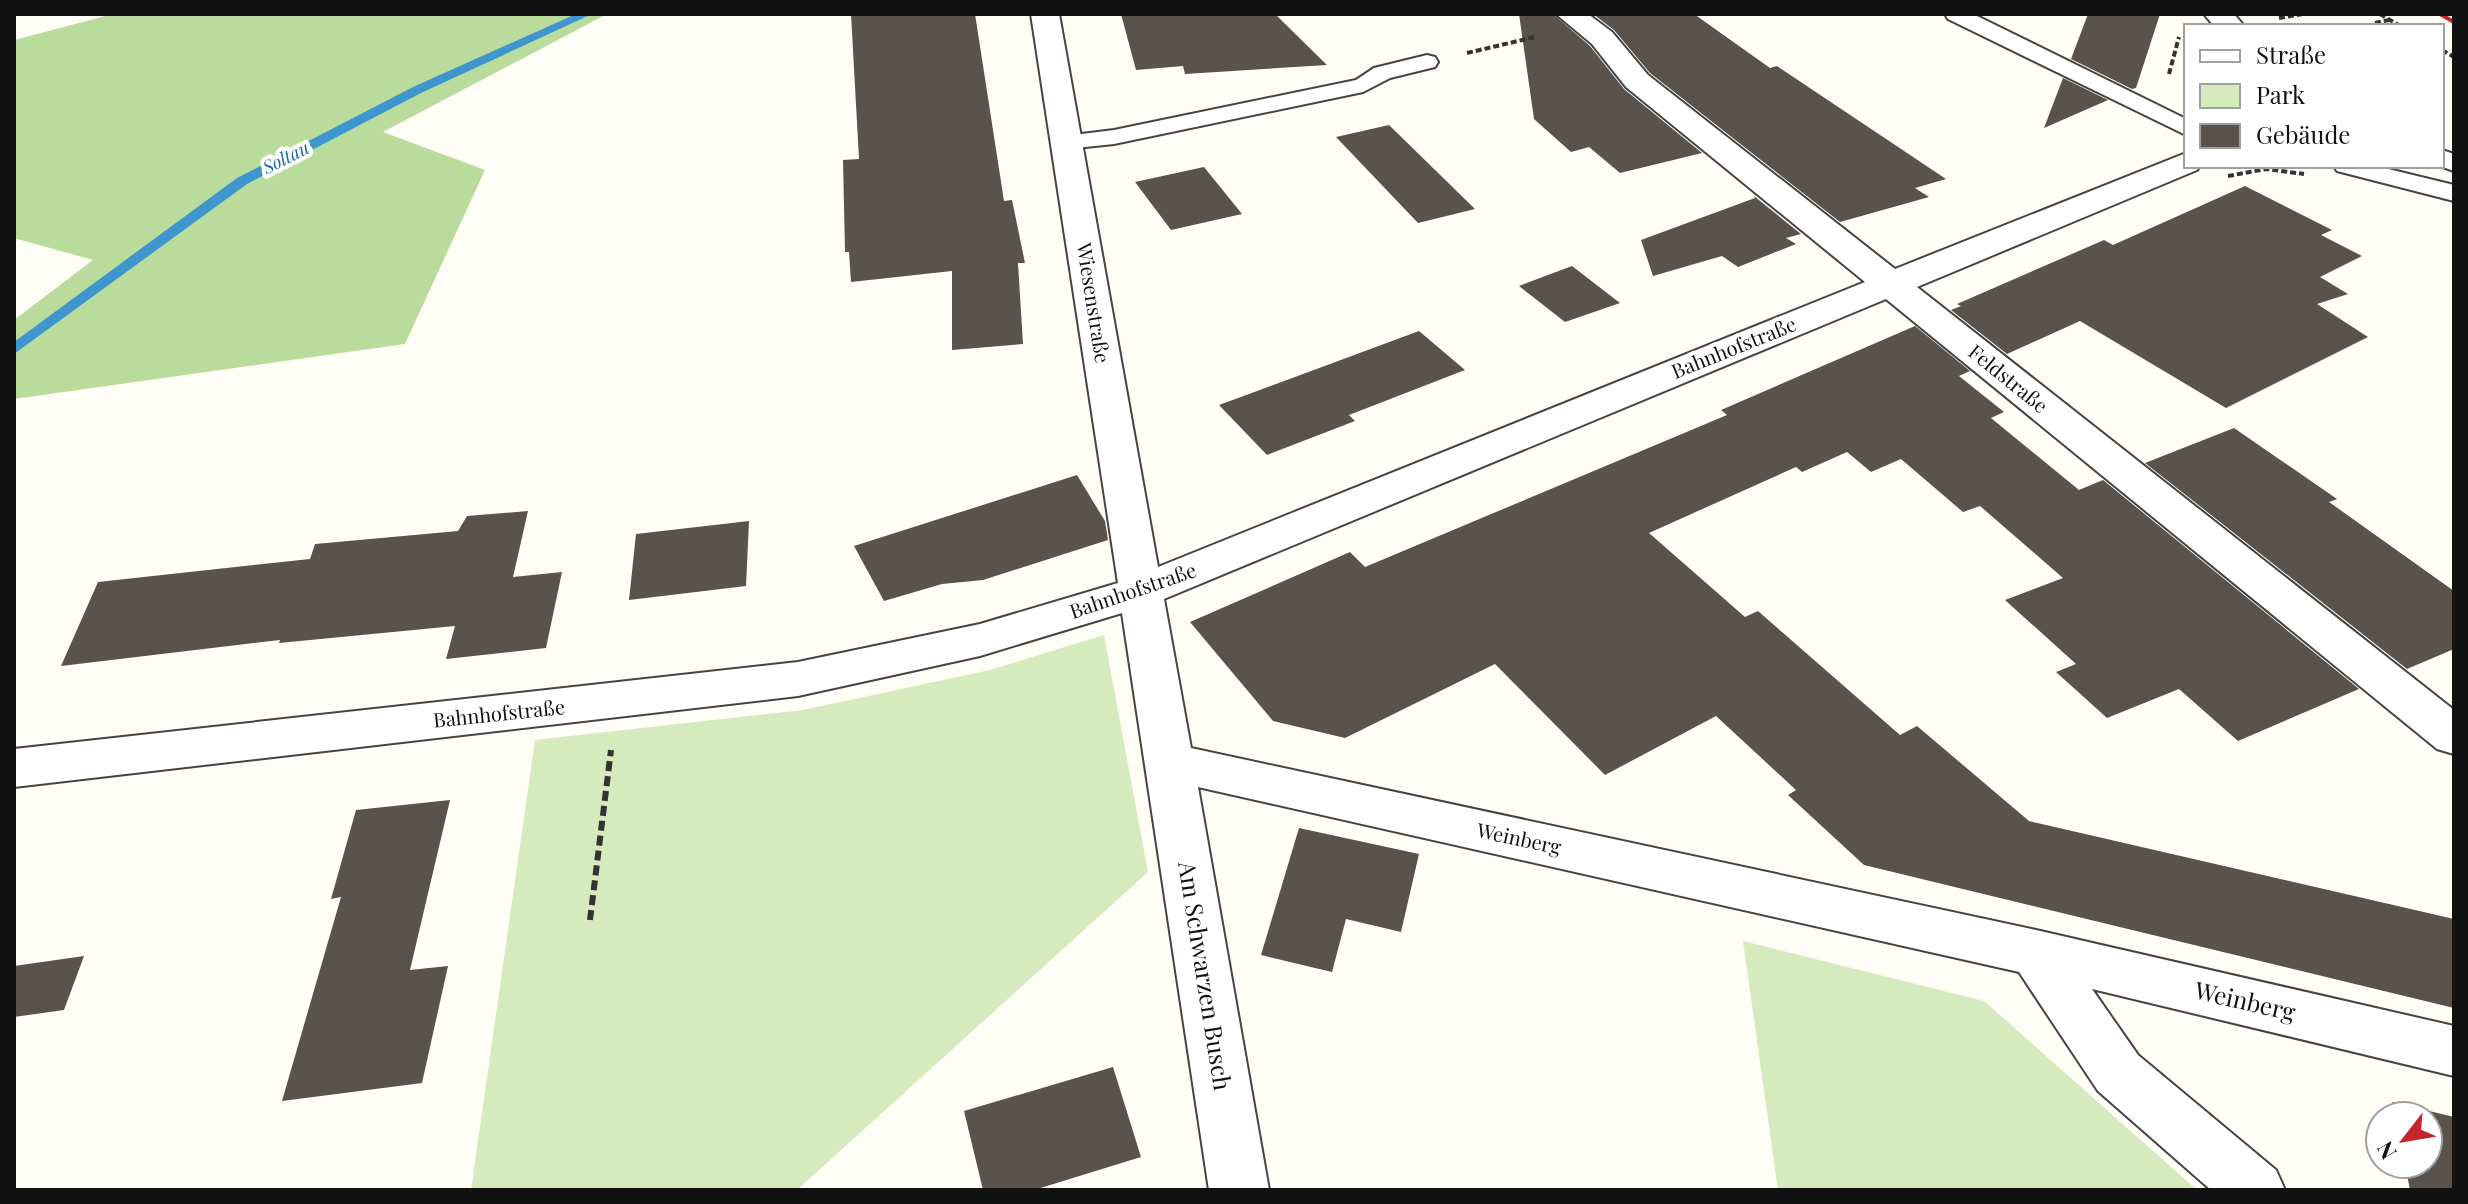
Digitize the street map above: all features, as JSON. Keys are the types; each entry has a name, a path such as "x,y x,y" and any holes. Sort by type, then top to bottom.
{"street":[{"name":"Wiesenstraße","path":"1045,14 1140,592"},
{"name":"Feldstraße","path":"1578,20 1602,38 1637,81 2454,736"},
{"name":"Bahnhofstraße","path":"14,768 798,679 980,640 1140,592 1890,284 2201,172"},
{"path":"1140,592 1169,762"},
{"name":"Weinberg","path":"1169,762 2036,953 2454,1051"},
{"name":"Am Schwarzen Busch","path":"1169,762 1239,1190"},
{"path":"2036,953 2118,1073 2255,1190"}],"lane":[{"path":"1956,14 2184,127"},
{"path":"1066,142 1114,137 1363,85 1382,73 1427,62"},
{"path":"2354,168 2454,193"}],"path":[{"path":"2286,24 2279,18 2303,14"},
{"path":"2380,14 2397,24"},
{"path":"1427,62 1578,20"},
{"path":"2375,23 2390,20"},
{"path":"2159,115 2178,42"},
{"path":"2201,172 2277,169 2305,175"},
{"path":"590,920 617,701"}],"green space":[{"path":"113,14 607,14 383,132 485,170 405,344 14,399 14,320 93,260 14,238 14,40"},
{"path":"1104,635 1148,872 797,1190 471,1190 535,740 803,710 990,670"},
{"path":"1743,941 1984,1001 2197,1190 1778,1190"}],"building":[{"path":"851,14 975,14 1004,201 1012,200 1025,263 1018,263 1023,344 952,350 952,271 851,282 849,252 845,252 843,160 859,159"},
{"path":"1121,14 1275,14 1327,65 1185,74 1183,66 1136,70"},
{"path":"1519,14 1553,14 1590,46 1624,89 1702,153 1620,173 1589,147 1571,152 1534,119"},
{"path":"1593,14 1694,14 1770,68 1777,66 1946,179 1915,188 1929,197 1840,222 1650,73 1614,30"},
{"path":"2088,14 2160,14 2136,88 2132,89 2071,59"},
{"path":"2063,78 2108,100 2044,128"},
{"path":"1389,125 1475,209 1418,223 1336,137"},
{"path":"1204,167 1242,214 1171,230 1135,182"},
{"path":"2245,186 2332,230 2321,235 2362,256 2320,277 2348,294 2317,304 2368,337 2226,408 2080,321 2007,354 1951,310 1961,306 1957,304 2104,240 2113,245"},
{"path":"1754,196 1801,234 1786,238 1796,244 1738,267 1722,256 1653,276 1641,240"},
{"path":"1572,266 1620,303 1565,322 1519,286"},
{"path":"1915,326 1970,371 1959,376 2004,412 1991,418 2079,490 2103,480 2359,689 2238,741 2179,689 2107,718 2056,672 2076,664 2005,600 2063,578 1980,506 1963,512 1901,459 1871,472 1847,452 1802,472 1796,467 1649,533 1745,617 1758,611 1900,735 1917,726 2029,821 2454,919 2454,1008 1864,865 1788,795 1796,790 1716,716 1605,775 1495,664 1345,738 1273,721 1190,622 1350,552 1365,567 1727,415 1721,410"},
{"path":"1419,331 1465,370 1349,415 1355,421 1267,455 1219,405"},
{"path":"2234,428 2337,499 2329,502 2454,591 2454,649 2407,669 2145,463"},
{"path":"1077,475 1105,521 1108,540 983,580 942,584 884,601 854,546"},
{"path":"528,511 513,577 562,572 546,648 446,659 455,626 279,643 280,640 61,666 98,582 310,559 315,544 458,531 467,516"},
{"path":"749,521 746,586 629,600 636,534"},
{"path":"450,800 410,970 448,966 422,1083 282,1101 341,897 331,899 356,810"},
{"path":"1299,828 1419,854 1401,932 1346,919 1332,972 1261,955"},
{"path":"84,956 64,1010 14,1017 14,966"},
{"path":"1113,1067 1141,1157 1034,1190 983,1190 964,1111"},
{"path":"2444,1115 2454,1117 2454,1190 2410,1190 2408,1180 2444,1180"}],"waterway":[{"name":"Soltau","path":"14,349 242,181 417,90 586,14"}],"railway":[{"path":"2440,14 2454,22"}]}
